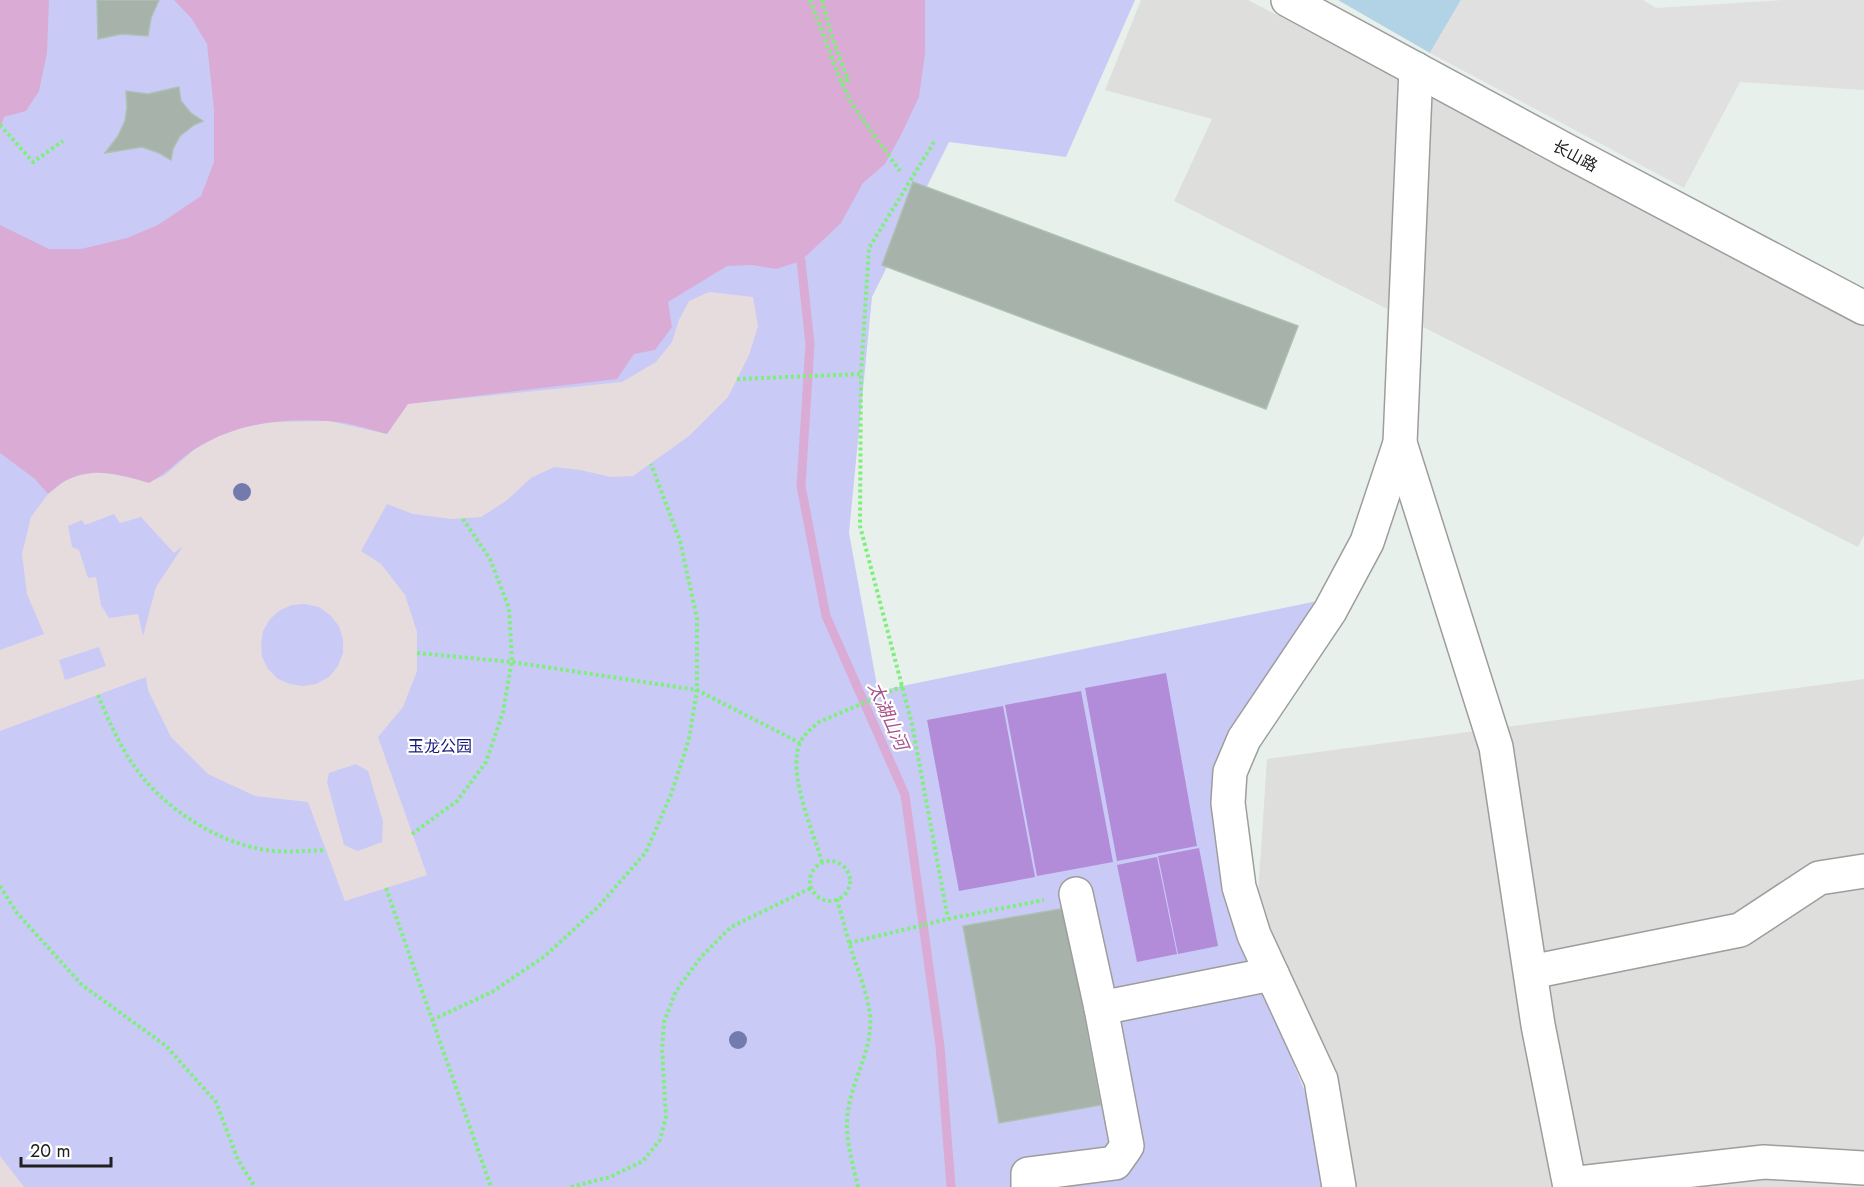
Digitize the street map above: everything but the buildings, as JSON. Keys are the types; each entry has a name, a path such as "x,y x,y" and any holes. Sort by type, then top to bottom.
{"street":[{"name":"长山路","path":"1288,0 1569,153 1864,308"},
{"path":"1339,1187 1321,1080 1254,935 1239,887 1228,802 1230,772 1244,739 1330,611 1367,542 1400,442 1416,69"},
{"path":"1400,442 1496,747 1538,1025 1570,1186 1764,1162 1864,1168"},
{"path":"1531,972 1740,930 1819,878 1864,871"},
{"path":"1028,1187 1028,1174 1115,1163 1127,1146 1101,1008 1076,894"},
{"path":"1101,1008 1272,974"}],"path":[{"path":"810,0 841,82 853,106 900,171"},
{"path":"822,0 831,34 848,80 841,82"},
{"path":"0,125 33,162 63,141"},
{"path":"934,142 869,249 861,374 860,526 912,724 948,919"},
{"path":"737,379 861,374"},
{"path":"432,1020 492,992 545,956 599,906 646,852 672,792 689,739 697,690 697,618 680,541 651,464"},
{"path":"412,834 457,801 486,762 503,712 512,662 509,608 490,559 463,519"},
{"path":"417,652 512,662 697,690 800,742"},
{"path":"822,862 797,780 796,762 800,742 819,722 903,686"},
{"path":"98,694 113,730 128,757 145,780 191,820 217,834 244,844 273,850 326,850"},
{"path":"831,861 840,864 846,870 849,878 848,887 837,899 829,901 822,899 811,888 811,873 822,862 831,861"},
{"path":"0,886 17,913 82,985 166,1046 216,1102 238,1160 255,1187"},
{"path":"386,888 491,1187"},
{"path":"571,1187 610,1177 643,1161 660,1140 666,1117 662,1050 664,1022 676,991 701,957 731,927 811,888"},
{"path":"849,943 948,919 1076,894"},
{"path":"837,899 870,1015 869,1037 863,1065 848,1105 850,1153 858,1187"}],"shaded area":[{"path":"0,0 49,0 47,53 39,91 26,111 4,117 0,129"},
{"path":"174,0 925,0 925,54 919,97 901,135 885,164 863,183 841,223 801,261 776,269 752,265 727,266 668,302 672,327 655,350 634,354 617,379 408,404 387,434 350,424 328,421 294,420 245,427 198,447 149,483 108,473 87,473 64,481 48,494 35,479 0,453 0,225 49,249 81,249 127,238 158,225 201,196 214,162 214,110 207,44 192,19"},
{"path":"1141,0 1248,0 1864,324 1864,535 1858,547 1174,201 1212,119 1105,90"},
{"path":"1338,0 1461,0 1430,53"},
{"path":"1461,0 1643,0 1656,8 1782,0 1864,0 1864,90 1740,82 1684,188 1430,53"},
{"path":"709,292 753,297 758,326 749,355 728,397 689,436 633,476 611,477 554,467 531,478 506,501 481,517 452,519 413,514 387,504 361,551 381,564 405,595 417,632 417,671 403,707 378,737 427,875 345,901 308,802 255,796 208,774 171,737 148,690 146,677 0,731 0,650 44,634 27,594 22,554 31,517 48,494 66,480 98,472 149,482 165,475 195,449 219,436 244,427 271,422 329,421 387,434 407,404 622,382 656,362 672,342 679,320 689,301","holes":["114,514 120,523 141,517 174,553 183,546 156,587 143,636 138,614 109,618 101,605 96,577 88,578 79,550 72,547 68,526 82,520 85,525","305,604 319,607 339,626 343,639 343,653 338,666 329,677 316,684 303,686 278,679 268,669 262,657 263,631 270,619 280,610 292,605","99,647 106,666 65,680 59,660","356,764 368,771 383,821 382,842 358,851 344,845 327,782 329,773"]},
{"path":"1166,673 1197,846 1117,861 1085,688"},
{"path":"1864,679 1864,1187 1354,1187 1258,893 1267,759"},
{"path":"1081,691 1113,862 1037,876 1005,705"},
{"path":"1003,706 1035,877 959,891 927,720"},
{"path":"1199,848 1218,946 1178,954 1158,856"},
{"path":"1157,857 1177,954 1137,962 1117,865"},
{"path":"0,1156 24,1187 0,1187"}],"green space":[{"name":"玉龙公园","path":"0,0 1135,0 1066,157 949,142 872,297 849,533 878,691 1327,599 1235,737 1229,901 1311,1107 1328,1187 0,1187"}],"waterway":[{"name":"太湖山河","path":"801,261 810,344 801,486 826,616 905,795 940,1046 951,1187"}]}
